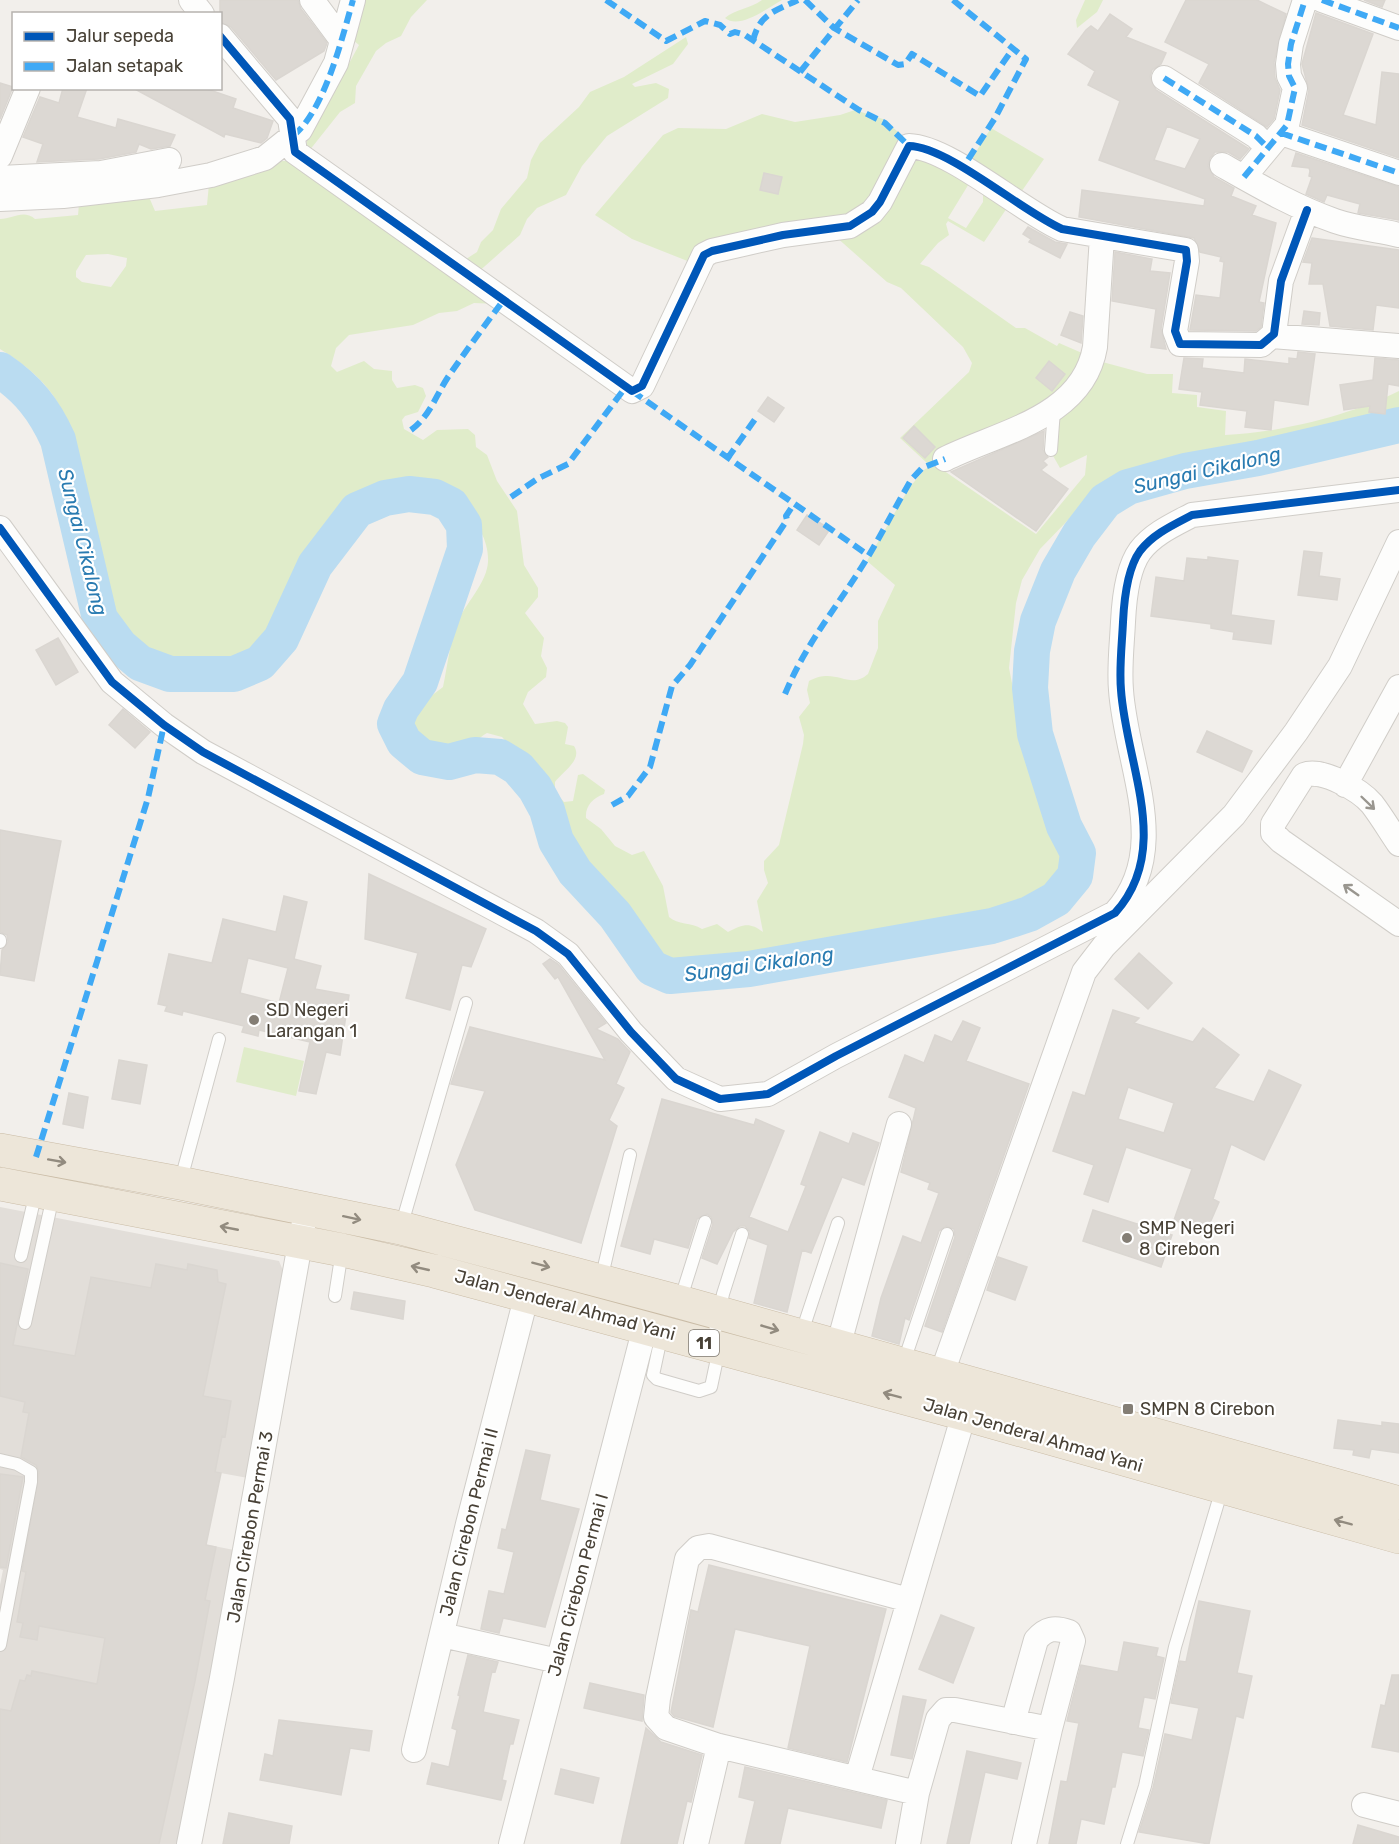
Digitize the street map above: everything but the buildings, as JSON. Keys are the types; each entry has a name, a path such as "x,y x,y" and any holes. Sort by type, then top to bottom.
{"highway":[{"name":"Jalan Jenderal Ahmad Yani","path":"0,1150 183,1170 306,1209 401,1228 680,1302 1399,1503"},
{"name":"Jalan Jenderal Ahmad Yani","path":"0,1184 342,1250 527,1294 1399,1537"}],"street":[{"path":"191,0 200,12"},
{"path":"312,0 341,39"},
{"path":"0,199 63,196 158,185 211,175 265,158 293,135 310,114 336,63 353,0"},
{"path":"1244,177 1287,126 1294,104 1295,88 1289,76 1288,64 1291,44 1305,0"},
{"path":"1322,0 1399,28"},
{"path":"222,38 290,119 295,152 632,391 642,386 704,255 712,251 783,235 850,226 872,212 880,202 909,146 936,154 980,178 1044,221 1062,229 1186,250 1187,261 1175,331 1180,344 1261,345 1272,336 1281,281 1307,210"},
{"path":"1164,78 1256,136 1399,173"},
{"path":"0,156 27,90"},
{"path":"0,178 101,172 169,160 158,185"},
{"path":"1222,165 1307,210 1338,222 1399,235"},
{"path":"945,459 1054,410 1084,378 1092,365 1097,327 1102,236"},
{"path":"1272,336 1399,346"},
{"path":"0,528 112,682 164,725 203,752 536,931 568,954 631,1032 676,1079 720,1099 768,1094 836,1056 1114,913 1129,896 1142,865 1146,834 1120,690 1124,609 1130,579 1139,552 1162,531 1192,515 1399,490"},
{"path":"941,1376 1084,972 1104,946 1234,815 1296,732 1340,666 1399,542"},
{"path":"1345,785 1399,687"},
{"path":"1394,912 1273,832 1274,825 1304,775 1312,772 1326,775 1370,802 1399,844"},
{"path":"838,1347 899,1124"},
{"name":"Jalan Cirebon Permai 3","path":"189,1844 225,1666 302,1242 306,1209"},
{"name":"Jalan Cirebon Permai II","path":"414,1750 527,1294"},
{"name":"Jalan Cirebon Permai I","path":"511,1844 558,1661 653,1329"},
{"path":"857,1778 964,1414"},
{"path":"909,1600 709,1546 698,1548 687,1559 656,1717 666,1728 719,1746 917,1793"},
{"path":"1013,1722 1036,1640 1042,1632 1056,1627 1069,1632 1073,1641 1024,1844"},
{"path":"442,1635 558,1661"},
{"path":"908,1844 917,1793 938,1719 946,1710 1050,1729"},
{"path":"696,1844 719,1746"},
{"path":"1364,1805 1399,1814"}],"lane":[{"path":"1051,450 1054,410"},
{"path":"401,1228 466,1003"},
{"path":"183,1170 219,1039"},
{"path":"601,1281 611,1246 630,1155"},
{"path":"21,1257 45,1193"},
{"path":"25,1323 45,1193"},
{"path":"680,1302 705,1222"},
{"path":"801,1336 838,1222"},
{"path":"653,1329 653,1375 664,1382 699,1391 711,1387 718,1354 712,1345 723,1294 742,1234"},
{"path":"902,1365 947,1234"},
{"path":"334,1296 342,1250"},
{"path":"0,1460 17,1464 31,1472 0,1645"},
{"path":"1127,1844 1145,1786 1175,1647 1222,1488"}],"shaded area":[{"path":"0,1207 279,1261 284,1273 248,1478 144,1459 128,1529 234,1550 177,1844 0,1844 0,1585 3,1570 0,1569"}],"green space":[{"path":"360,0 427,0 411,17 401,36 376,51 356,86 355,103 340,112 309,151 306,147 307,141 359,45 348,36"},
{"path":"762,0 782,0 745,20 731,21 725,18 733,13"},
{"path":"1085,0 1103,0 1097,12 1077,28 1076,20"},
{"path":"686,37 688,44 673,64 632,84 635,87 656,83 669,89 668,98 607,136 582,166 566,195 537,208 527,219 520,235 476,274 463,261 477,252 481,242 493,230 501,209 527,178 531,160 540,143 579,107 590,92 624,77"},
{"path":"855,110 883,119 904,137 882,190 853,220 695,264 632,239 595,215 663,135 678,128 726,129 762,114 795,122 840,115"},
{"path":"991,128 1044,159 1017,198 967,166"},
{"path":"913,150 970,182 948,218 966,228 983,202 983,190 1009,205 984,242 948,221 946,224 949,235 938,243 920,264 929,267 1016,328 1025,328 1057,346 1059,343 1082,353 1067,394 928,464 900,438 969,372 972,363 963,347 901,288 887,282 835,236"},
{"path":"280,161 289,161 498,304 474,303 457,311 439,313 413,325 349,335 336,348 331,366 337,372 364,361 374,369 392,371 392,380 397,388 415,385 423,388 426,396 418,412 405,416 402,420 404,429 423,440 437,430 468,429 475,435 476,447 487,455 497,481 517,511 524,565 538,588 538,597 525,613 544,638 541,656 547,668 546,677 528,692 523,704 535,724 557,721 565,723 568,727 565,744 574,746 576,751 574,761 555,782 555,792 564,802 573,801 578,775 583,774 605,790 604,794 590,803 586,818 601,829 615,846 632,855 644,851 663,886 669,917 702,929 717,924 728,932 746,925 763,932 757,901 768,883 764,861 779,845 803,744 804,735 799,717 810,703 807,690 809,681 827,676 855,680 868,674 878,648 878,621 895,585 867,561 909,488 925,469 937,466 1036,534 1085,475 1087,455 1060,468 1052,454 1052,429 1095,360 1147,374 1173,374 1172,393 1197,395 1197,407 1226,411 1225,435 1291,427 1359,408 1399,391 1399,416 1288,437 1268,447 1223,455 1170,469 1131,474 1071,517 1040,549 1022,580 1016,603 1009,668 1023,739 1051,820 1064,847 1067,863 1061,881 1045,899 1015,911 960,924 859,935 792,954 741,963 704,967 662,965 651,956 617,903 582,871 545,784 502,737 487,733 463,750 444,752 422,743 404,730 402,718 443,687 457,625 487,569 487,548 482,534 475,522 454,501 428,487 415,483 400,483 370,494 348,512 328,534 295,583 269,639 251,651 210,659 167,657 135,645 125,637 113,621 104,604 98,584 82,482 61,409 50,391 35,374 0,349 0,219 22,215 35,219 78,215 79,204 149,197 155,211 207,205 209,184","holes":["108,254 127,258 126,266 111,287 82,282 76,277 76,271 86,255"]},
{"path":"244,1047 304,1061 296,1096 236,1082"}],"waterway":[{"name":"Sungai Cikalong","path":"0,370 34,400 58,440 100,619 120,646 140,663 170,674 234,674 260,663 281,639 315,565 357,510 385,498 409,494 435,497 451,505 464,525 465,549 420,682 401,709 395,724 404,742 422,757 449,762 475,755 500,757 518,768 535,788 547,810 556,841 575,872 615,915 652,968 670,976 749,969 992,926 1029,914 1056,899 1075,876 1078,853 1064,826 1035,734 1030,688 1032,651 1038,621 1058,571 1079,535 1105,501 1128,487 1185,471 1258,458 1399,425"}],"marked path":[{"path":"293,136 304,124 323,92 338,53 353,0"},
{"path":"606,0 666,41 705,21 720,25 730,34 735,32 745,35 859,110 885,123 909,146"},
{"path":"753,41 759,25 769,14 798,0"},
{"path":"805,0 834,28 898,65 905,64 912,54 980,96 1014,47"},
{"path":"800,72 858,0"},
{"path":"953,0 1026,59 995,118 962,169"},
{"path":"1244,177 1287,125 1295,88 1289,76 1288,64 1291,44 1305,0"},
{"path":"1322,0 1399,28"},
{"path":"1164,78 1256,136 1267,147"},
{"path":"1281,133 1399,173"},
{"path":"411,430 428,412 448,377 503,301"},
{"path":"511,497 537,479 568,464 625,388"},
{"path":"632,391 868,555"},
{"path":"727,459 758,415"},
{"path":"785,694 811,644 868,557 911,480 922,468 945,459"},
{"path":"612,805 628,796 650,767 672,686 690,665 787,520 786,516 794,504"},
{"path":"36,1157 148,798 164,725"}],"cycle path":[{"path":"222,38 290,119 295,152 632,391 642,386 704,255 712,251 783,235 850,226 872,212 880,202 909,146 925,149 944,157 1062,229 1186,250 1187,261 1175,331 1180,344 1261,345 1274,334 1281,281 1307,210"},
{"path":"0,528 112,682 164,725 203,752 536,931 568,954 631,1032 676,1079 720,1099 768,1094 836,1056 1115,913 1132,888 1141,862 1144,834 1142,806 1121,690 1120,665 1124,605 1129,576 1140,551 1151,540 1192,515 1399,490"}],"place":[{"name":"SD Negeri Larangan 1","path":"254,1020"},
{"name":"SMP Negeri 8 Cirebon","path":"1127,1238"},
{"name":"SMPN 8 Cirebon","path":"1128,1409"}]}
